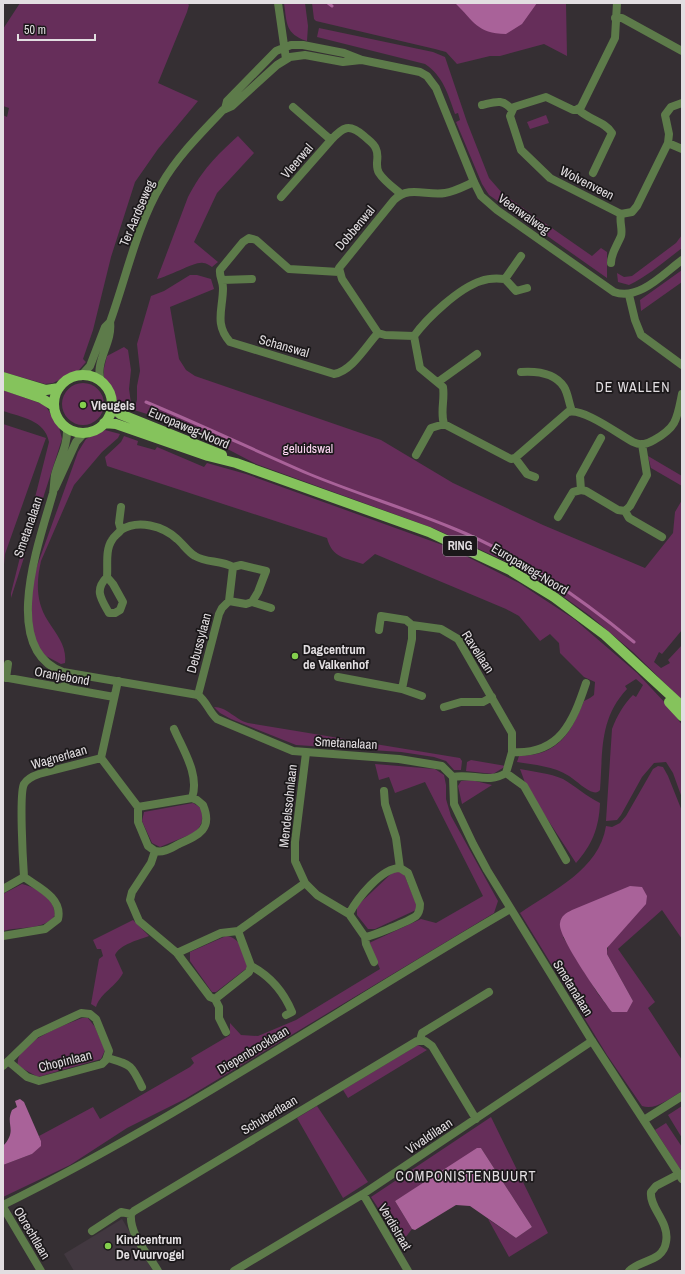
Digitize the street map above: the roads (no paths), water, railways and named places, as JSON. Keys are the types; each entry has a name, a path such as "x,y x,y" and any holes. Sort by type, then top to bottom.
{"main road":[{"path":"81,376 92,377 101,382 110,395 111,406 109,415 104,423 96,430 84,433 75,432 60,422 54,406 55,397 59,388 69,379 81,376"},
{"path":"3,377 46,390 59,388"},
{"path":"3,385 41,398 54,406"},
{"name":"Europaweg-Noord","path":"111,406 120,414 213,450 236,463"},
{"name":"Europaweg-Noord","path":"104,423 116,424 208,456 236,463 429,532 495,562 554,597 587,621 618,646 682,706"},
{"name":"Europaweg-Noord","path":"655,682 682,716"}],"street":[{"path":"278,3 286,59"},
{"path":"578,109 613,43 617,3"},
{"path":"615,18 622,18 682,51"},
{"name":"Veenwalweg","path":"284,47 307,46 344,53 362,60 416,71 427,76 432,81 441,98 481,196 492,207 614,292 629,294"},
{"name":"Ter Aardseweg","path":"225,109 227,101 240,87 266,60 284,47"},
{"name":"Veenwalweg","path":"286,59 303,55 343,62 362,60"},
{"name":"Ter Aardseweg","path":"81,376 90,366 105,327 110,322 141,232 160,186 180,156 225,109 232,106 277,65 286,59"},
{"name":"Wolvenveen","path":"593,173 612,134 607,127 583,115 578,109 573,110 546,97 518,105 512,110 510,116 519,144 524,153 556,182 621,214 632,212 637,206 668,143"},
{"path":"482,105 500,101 507,103 512,110"},
{"path":"682,103 671,106 664,115 669,134 668,143 682,149"},
{"name":"Vleerwal","path":"293,107 331,140"},
{"name":"Vleerwal","path":"282,197 339,131 346,128 352,128 358,131 373,144 377,150 377,169 380,175 401,194"},
{"path":"401,194 412,191 445,193 474,182"},
{"name":"Dobbenwal","path":"378,332 339,272 339,268 343,260 394,200 401,194"},
{"name":"Wolvenveen","path":"611,263 613,253 621,235 621,214"},
{"name":"Schanswal","path":"339,272 289,269 256,240 249,238 243,242 222,266 219,274 223,287 220,322 223,334 230,342 334,374 341,373 348,367 378,332"},
{"path":"505,279 521,256"},
{"path":"682,260 645,288 629,294 635,320 641,335 682,365"},
{"path":"222,280 252,279"},
{"path":"505,279 516,291 527,288"},
{"path":"414,336 428,319 468,287 485,280 505,279"},
{"name":"Ter Aardseweg","path":"101,382 98,369 111,329 110,322"},
{"path":"378,332 385,335 414,336"},
{"path":"414,336 420,368 444,387 445,396 442,412 444,424"},
{"path":"438,382 477,354"},
{"path":"521,372 537,371 557,379 565,388 572,411"},
{"path":"416,455 431,428 444,424 506,458 515,458 564,415 572,411 585,415 633,442 642,444 651,442 672,429 677,417 682,394"},
{"name":"Smetanalaan","path":"53,492 55,475 67,440 67,428"},
{"name":"Smetanalaan","path":"20,621 23,582 53,492 61,478 76,442 84,433"},
{"path":"581,490 580,476 601,438"},
{"path":"625,511 648,476 642,444"},
{"path":"515,458 527,474 535,477"},
{"path":"558,517 573,492 581,490 586,491 618,510 625,511"},
{"path":"120,530 119,523 121,507"},
{"path":"625,511 629,518 662,537"},
{"path":"107,577 107,561 112,539 125,527 140,524 166,530 195,557 226,563 233,567 241,564 266,571 258,592 252,602"},
{"name":"Debussylaan","path":"198,695 219,614 222,608 229,601 233,567"},
{"path":"229,601 246,604 252,602 271,608"},
{"name":"Ravellaan","path":"379,630 381,616 406,620 412,625 442,629 458,639 512,733 512,752 506,773"},
{"path":"402,689 412,639 412,625"},
{"path":"23,638 31,653 51,668 67,673 198,695"},
{"name":"Oranjebond","path":"8,664 4,678 114,697"},
{"path":"65,688 67,673"},
{"path":"338,677 402,689 422,696"},
{"name":"Wagnerlaan","path":"118,681 101,758 138,807"},
{"path":"512,752 534,751 545,747 560,736 572,720 586,683"},
{"name":"Smetanalaan","path":"198,695 203,699 211,714 217,719 294,751 399,759 437,764 447,769 453,777 453,797 457,811 473,844 510,909 592,1041 680,1177"},
{"path":"444,707 461,702 483,702 492,697"},
{"path":"174,729 194,776 195,791 192,798"},
{"name":"Mendelssohnlaan","path":"306,753 294,852 295,861 305,883 317,895 348,914 365,937 366,944 374,962"},
{"name":"Wagnerlaan","path":"24,877 22,798 24,784 31,777 39,774 101,758"},
{"path":"453,777 462,775 494,778 506,773 524,786 566,860"},
{"path":"384,791 385,804 396,838 400,868"},
{"path":"192,798 201,802 206,810 206,822 203,830 196,837 164,851 155,851 148,846 138,822 138,807 192,798"},
{"path":"155,851 151,863 132,892 130,900 139,921 177,953 210,997 215,999 219,1007 219,1018 226,1032"},
{"path":"348,914 360,896 385,873 394,868 400,868 408,873 420,904 419,912 416,916 365,937"},
{"path":"3,889 24,877 52,897 59,909 58,919 45,929 3,936"},
{"path":"177,953 221,933 238,931 305,883"},
{"name":"Diepenbrocklaan","path":"3,1206 83,1164 156,1123 510,909"},
{"path":"238,931 252,966 264,975 287,999 292,1012 286,1015"},
{"path":"215,999 248,972 252,966"},
{"name":"Schubertlaan","path":"92,1231 121,1212 131,1214 257,1136 420,1040 422,1033 489,992"},
{"name":"Chopinlaan","path":"87,1013 93,1016 98,1022 108,1048 108,1058 102,1064 39,1081 27,1077 6,1064 36,1034 78,1014 87,1013"},
{"path":"420,1040 429,1043 434,1049 476,1119"},
{"name":"Vivaldilaan","path":"234,1271 363,1194 592,1041"},
{"name":"Chopinlaan","path":"108,1058 128,1064 134,1068 142,1086"},
{"path":"644,1120 682,1096"},
{"path":"629,1271 634,1267 654,1259 664,1249 667,1239 666,1229 652,1200 651,1192 656,1186 680,1177"},
{"name":"Verdistraat","path":"363,1194 408,1271"},
{"name":"Obrechtlaan","path":"3,1206 41,1271"},
{"path":"131,1214 133,1228 158,1271"}],"waterway":[{"path":"328,3 332,6"},
{"path":"146,402 309,474 433,520 500,550 546,577 591,608 634,642"}],"place":[{"name":"Vleugels","path":"83,405"},
{"name":"Dagcentrum de Valkenhof","path":"295,656"},
{"name":"Kindcentrum De Vuurvogel","path":"108,1246"}],"district":[{"name":"DE WALLEN","path":"633,387"},
{"name":"COMPONISTENBUURT","path":"466,1176"}],"park label":[{"name":"geluidswal","path":"308,448"}]}
